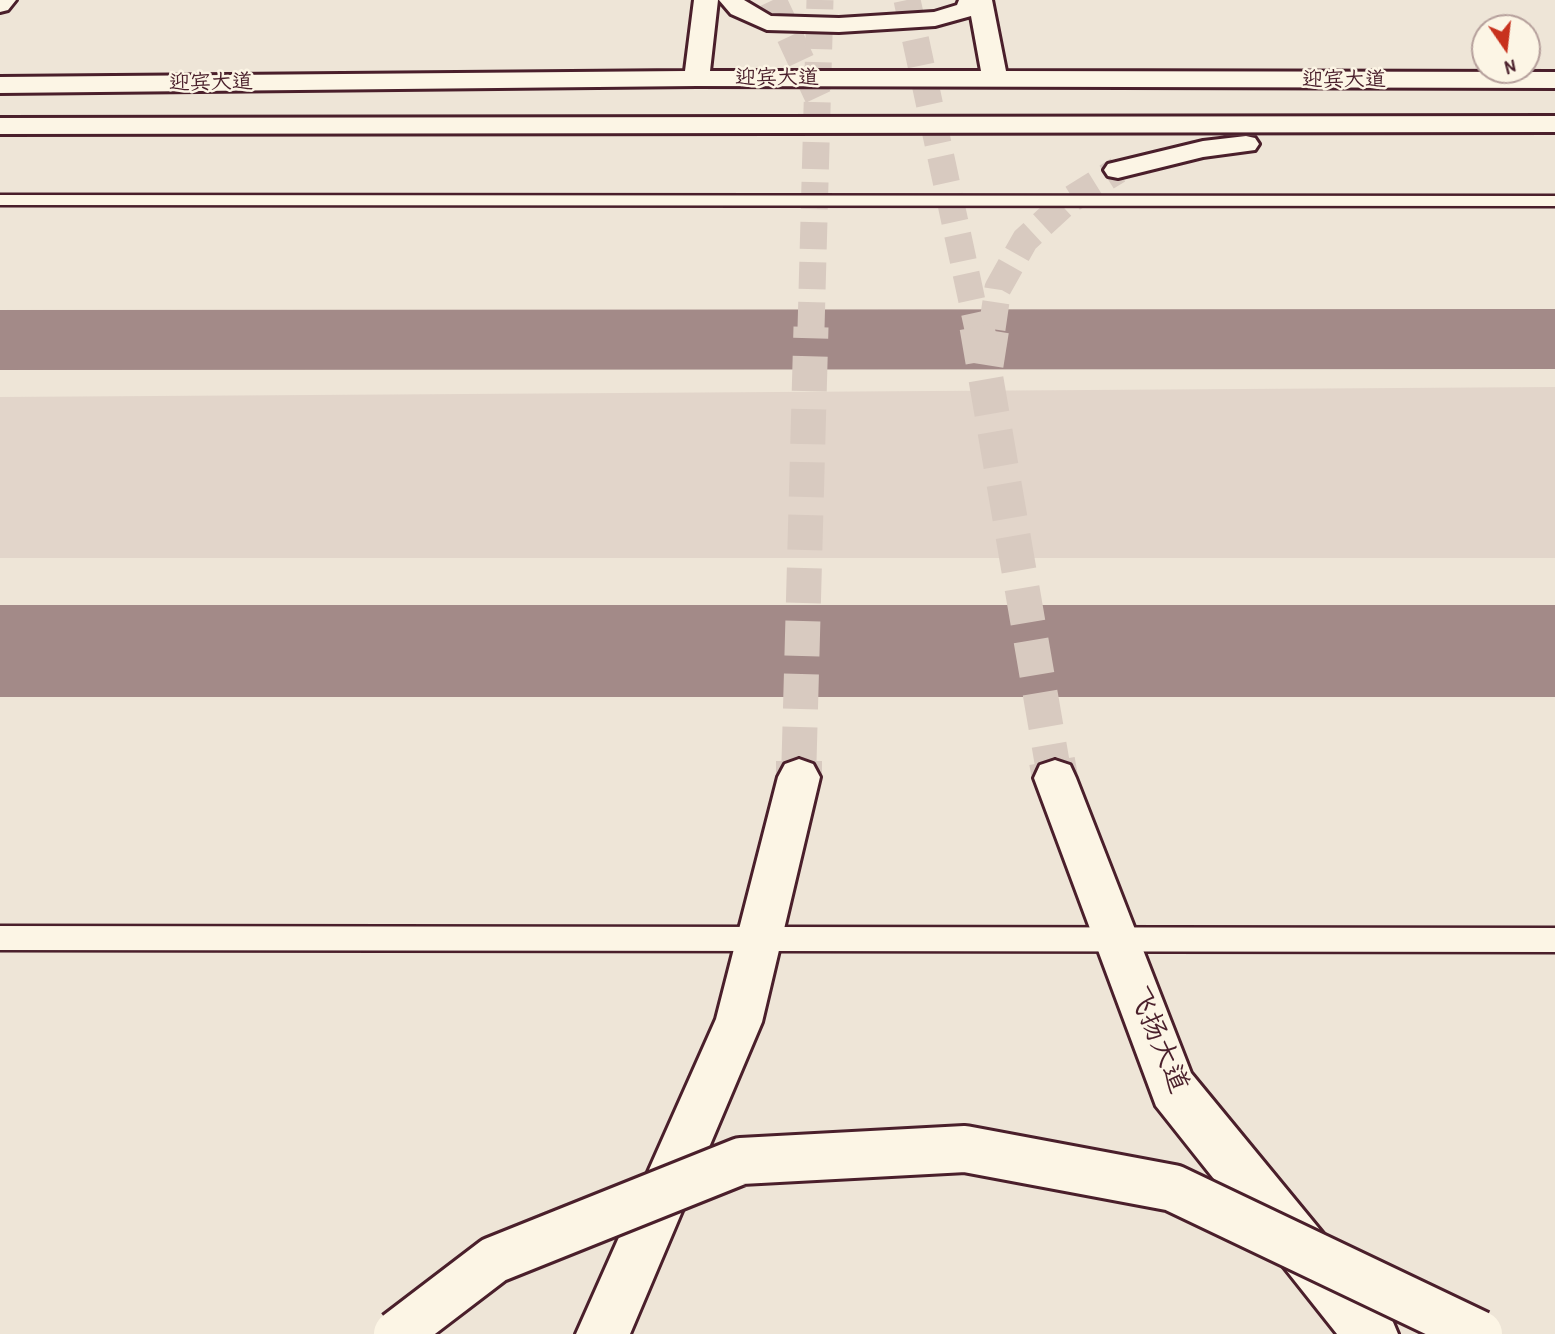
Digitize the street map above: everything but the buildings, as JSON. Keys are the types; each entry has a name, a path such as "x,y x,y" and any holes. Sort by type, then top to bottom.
{"main road":[{"path":"0,5 4,0"},
{"path":"697,78 706,0"},
{"path":"732,0 739,9 767,23 828,25 935,19 967,10 971,0"},
{"path":"980,0 995,79"},
{"name":"迎宾大道","path":"0,85 697,78 1555,80"},
{"name":"迎宾大道","path":"0,126 1555,124"},
{"path":"1118,170 1203,149 1271,140 1555,141"},
{"path":"603,1334 739,1022 799,777"},
{"name":"飞扬大道","path":"1055,778 1173,1089 1371,1334"},
{"path":"397,1334 494,1260 741,1161 965,1149 1174,1188 1479,1334"}],"lane":[{"path":"0,200 1555,201"},
{"path":"0,938 1555,940"}],"shaded area":[{"path":"0,0 1555,0 1555,1334 0,1334"},
{"path":"1555,387 1555,558 0,558 0,397"}],"taxiway":[{"path":"0,340 1555,339"},
{"path":"0,651 1555,651"}],"tunnel":[{"path":"773,0 819,99"},
{"path":"811,329 820,0"},
{"path":"907,0 978,329"},
{"path":"992,329 998,288 1025,240 1065,203 1118,170"},
{"path":"799,762 811,327"},
{"path":"977,327 1052,762"},
{"path":"986,365 992,327"},
{"path":"1052,761 1055,778"},
{"path":"799,762 799,777"}]}
